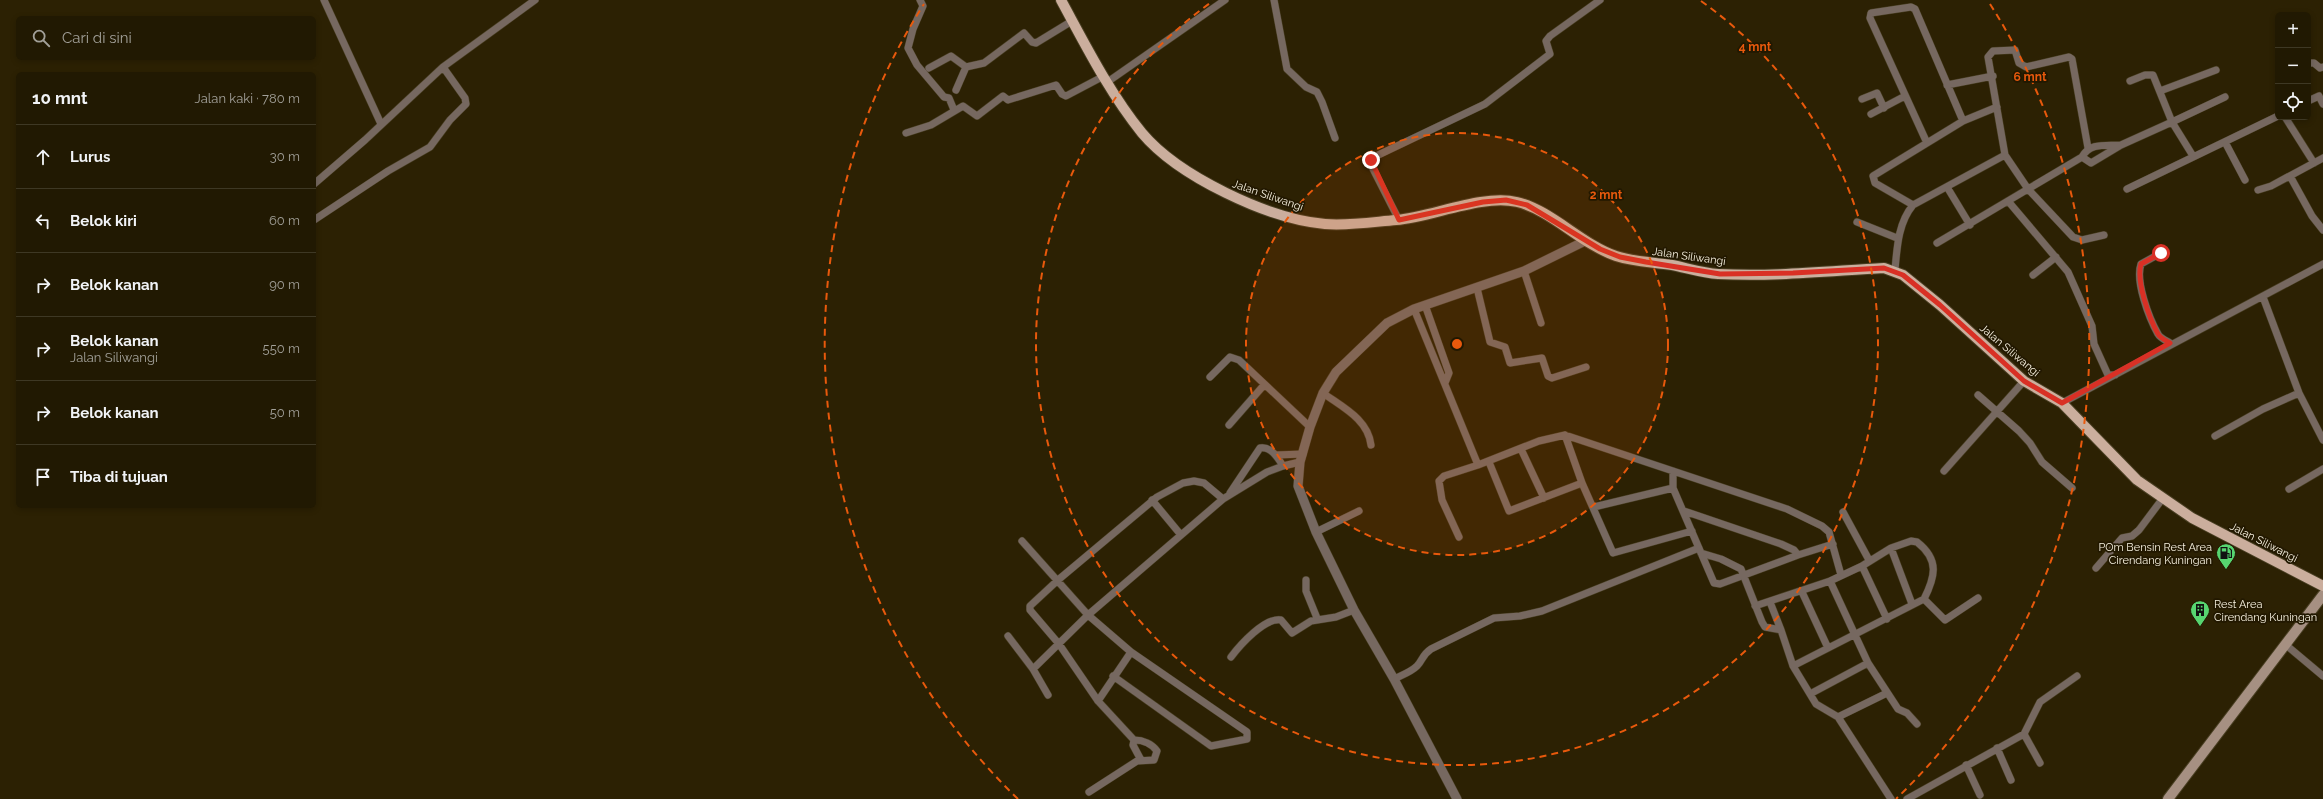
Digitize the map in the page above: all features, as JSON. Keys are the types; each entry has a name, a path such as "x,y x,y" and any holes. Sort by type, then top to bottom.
{"main road":[{"name":"Jalan Siliwangi","path":"1061,0 1104,80 1143,133 1163,155 1199,179 1234,197 1292,218 1324,224 1399,220 1483,202 1506,200 1527,205 1585,242 1620,257 1720,274 1793,273 1884,268 1895,270 1940,305 2024,381 2062,403 2137,480 2192,518 2323,586"},
{"path":"2168,799 2323,595"}],"street":[{"path":"324,0 381,124"},
{"path":"316,182 443,66 535,0"},
{"path":"920,0 923,6 913,29 908,48 909,52 944,97 949,98 954,110"},
{"path":"906,133 931,125 963,106 977,116 1003,96 1008,100 1056,86 1062,94 1066,96 1104,80 1225,0"},
{"path":"1274,0 1279,20 1284,63 1287,69 1306,87 1317,92 1335,138"},
{"path":"1399,220 1373,169 1371,163 1372,158 1493,99 1550,54 1546,41 1550,36 1600,0"},
{"path":"1927,144 1870,18 1870,13 1911,7 1915,9 1963,121"},
{"path":"929,68 951,56 966,67 984,63 1024,33 1032,42 1036,43 1072,21"},
{"path":"2088,148 2072,59 2069,57 2026,67 2019,63 2016,50 1993,51 1988,57 2005,155 2028,189 2077,240 2088,240 2104,235"},
{"path":"2311,63 2314,63 2320,68 2323,67"},
{"path":"316,216 434,144 450,120 466,104 465,98 443,66"},
{"path":"956,90 966,67"},
{"path":"2160,91 2216,70"},
{"path":"2130,81 2150,74 2156,79 2172,122 2193,156"},
{"path":"1947,85 1992,76"},
{"path":"1862,99 1877,93 1884,108"},
{"path":"1871,114 1905,96"},
{"path":"2311,100 2319,96 2323,104"},
{"path":"2082,157 2091,163 2121,146 2225,97"},
{"path":"1913,205 1875,183 1873,176 1963,121 1997,107"},
{"path":"2127,189 2275,117"},
{"path":"2288,120 2314,163"},
{"path":"2225,142 2246,180"},
{"path":"1937,243 1970,225 2082,157 2088,148 2094,146 2121,146"},
{"path":"1895,270 1897,238 1909,210 1913,205 2005,155"},
{"path":"2258,190 2290,176 2323,158"},
{"path":"2290,176 2312,216 2323,230"},
{"path":"1947,187 1970,225"},
{"path":"2008,201 2068,272 2092,326 2094,344 2108,375 2115,375"},
{"path":"1857,222 1897,238"},
{"path":"1457,799 1394,679 1354,610 1316,532 1298,486 1301,458 1310,427 1323,393 1336,372 1387,323 1414,309 1524,271 1585,242"},
{"path":"2161,253 2141,264 2139,278 2146,303 2158,335 2170,343"},
{"path":"2032,275 2056,257"},
{"path":"2062,403 2115,375 2170,343 2263,297 2323,264"},
{"path":"1524,271 1542,323"},
{"path":"1477,288 1490,342 1505,347 1510,363 1542,358 1548,376 1552,378 1586,367"},
{"path":"2263,297 2300,394 2323,440"},
{"path":"1425,306 1449,373 1444,383"},
{"path":"1414,309 1478,465"},
{"path":"1210,377 1228,358 1234,357 1310,427"},
{"path":"1944,471 1968,442 1998,412 2024,381"},
{"path":"1229,425 1264,385"},
{"path":"1323,393 1364,425 1370,437 1371,445"},
{"path":"2215,436 2263,409 2300,394"},
{"path":"1978,395 2030,443 2042,462 2072,488"},
{"path":"1459,537 1442,500 1439,481 1444,476 1489,462 1539,441 1565,435 1787,509 1808,518 1829,532 1842,575"},
{"path":"1565,435 1582,483 1614,554 1692,531"},
{"path":"1230,494 1258,449 1266,448 1276,455 1283,466"},
{"path":"1522,449 1544,498"},
{"path":"1276,455 1301,458"},
{"path":"1033,669 1088,615 1223,499 1267,472 1301,458"},
{"path":"1489,462 1510,511 1582,483"},
{"path":"2289,489 2323,469"},
{"path":"1673,471 1673,488 1714,584 1720,584 1798,555 1833,544"},
{"path":"1089,792 1141,760 1154,760 1158,751 1150,744 1140,740 1134,740 1098,701 1059,644 1030,608 1058,580 1152,500 1183,483 1194,481 1204,483 1223,499"},
{"path":"1594,507 1673,488"},
{"path":"2096,568 2122,538 2132,536 2139,530 2163,498"},
{"path":"1152,500 1181,535"},
{"path":"1316,532 1359,511"},
{"path":"1684,511 1781,544 1794,550 1798,555"},
{"path":"1843,512 1869,560"},
{"path":"1022,541 1088,615 1131,652 1247,732 1247,739 1211,746 1112,676"},
{"path":"1755,606 1802,592 1830,581 1862,566 1869,560 1891,548 1913,541 1920,544 1931,560 1934,580 1924,599 1793,666"},
{"path":"1891,548 1912,604"},
{"path":"1394,679 1417,666 1424,653 1473,627 1494,618 1520,616 1542,610 1700,550 1741,569 1757,615 1765,627 1781,630"},
{"path":"1862,566 1886,619"},
{"path":"1306,580 1306,591 1317,618"},
{"path":"1830,581 1868,663 1898,708 1907,713 1917,724"},
{"path":"1802,592 1828,648"},
{"path":"1924,599 1945,620 1978,598"},
{"path":"1770,602 1793,666 1816,704 1838,717 1891,799"},
{"path":"1231,657 1244,641 1274,620 1281,620 1292,633 1317,618 1336,617 1354,610"},
{"path":"1008,636 1033,669 1048,695"},
{"path":"2286,645 2323,676"},
{"path":"1098,701 1112,676 1131,652"},
{"path":"1810,694 1868,663"},
{"path":"1907,799 2024,734 2040,702 2077,676"},
{"path":"1838,717 1887,693"},
{"path":"2024,734 2040,763"},
{"path":"1134,740 1133,745 1141,760"},
{"path":"1997,748 2011,780"},
{"path":"1966,765 1980,795"}],"place":[{"name":"POm Bensin Rest Area Cirendang Kuningan","path":"2226,570"},
{"name":"Rest Area Cirendang Kuningan","path":"2200,627"}],"route":[{"path":"1371,160 1373,169 1399,220 1483,202 1506,200 1527,205 1585,242 1615,256 1646,262 1672,265 1720,274 1793,273 1884,268 1895,270 1940,305 2024,381 2062,403 2115,375 2170,343 2158,335 2141,288 2139,278 2141,264 2161,253"}]}
